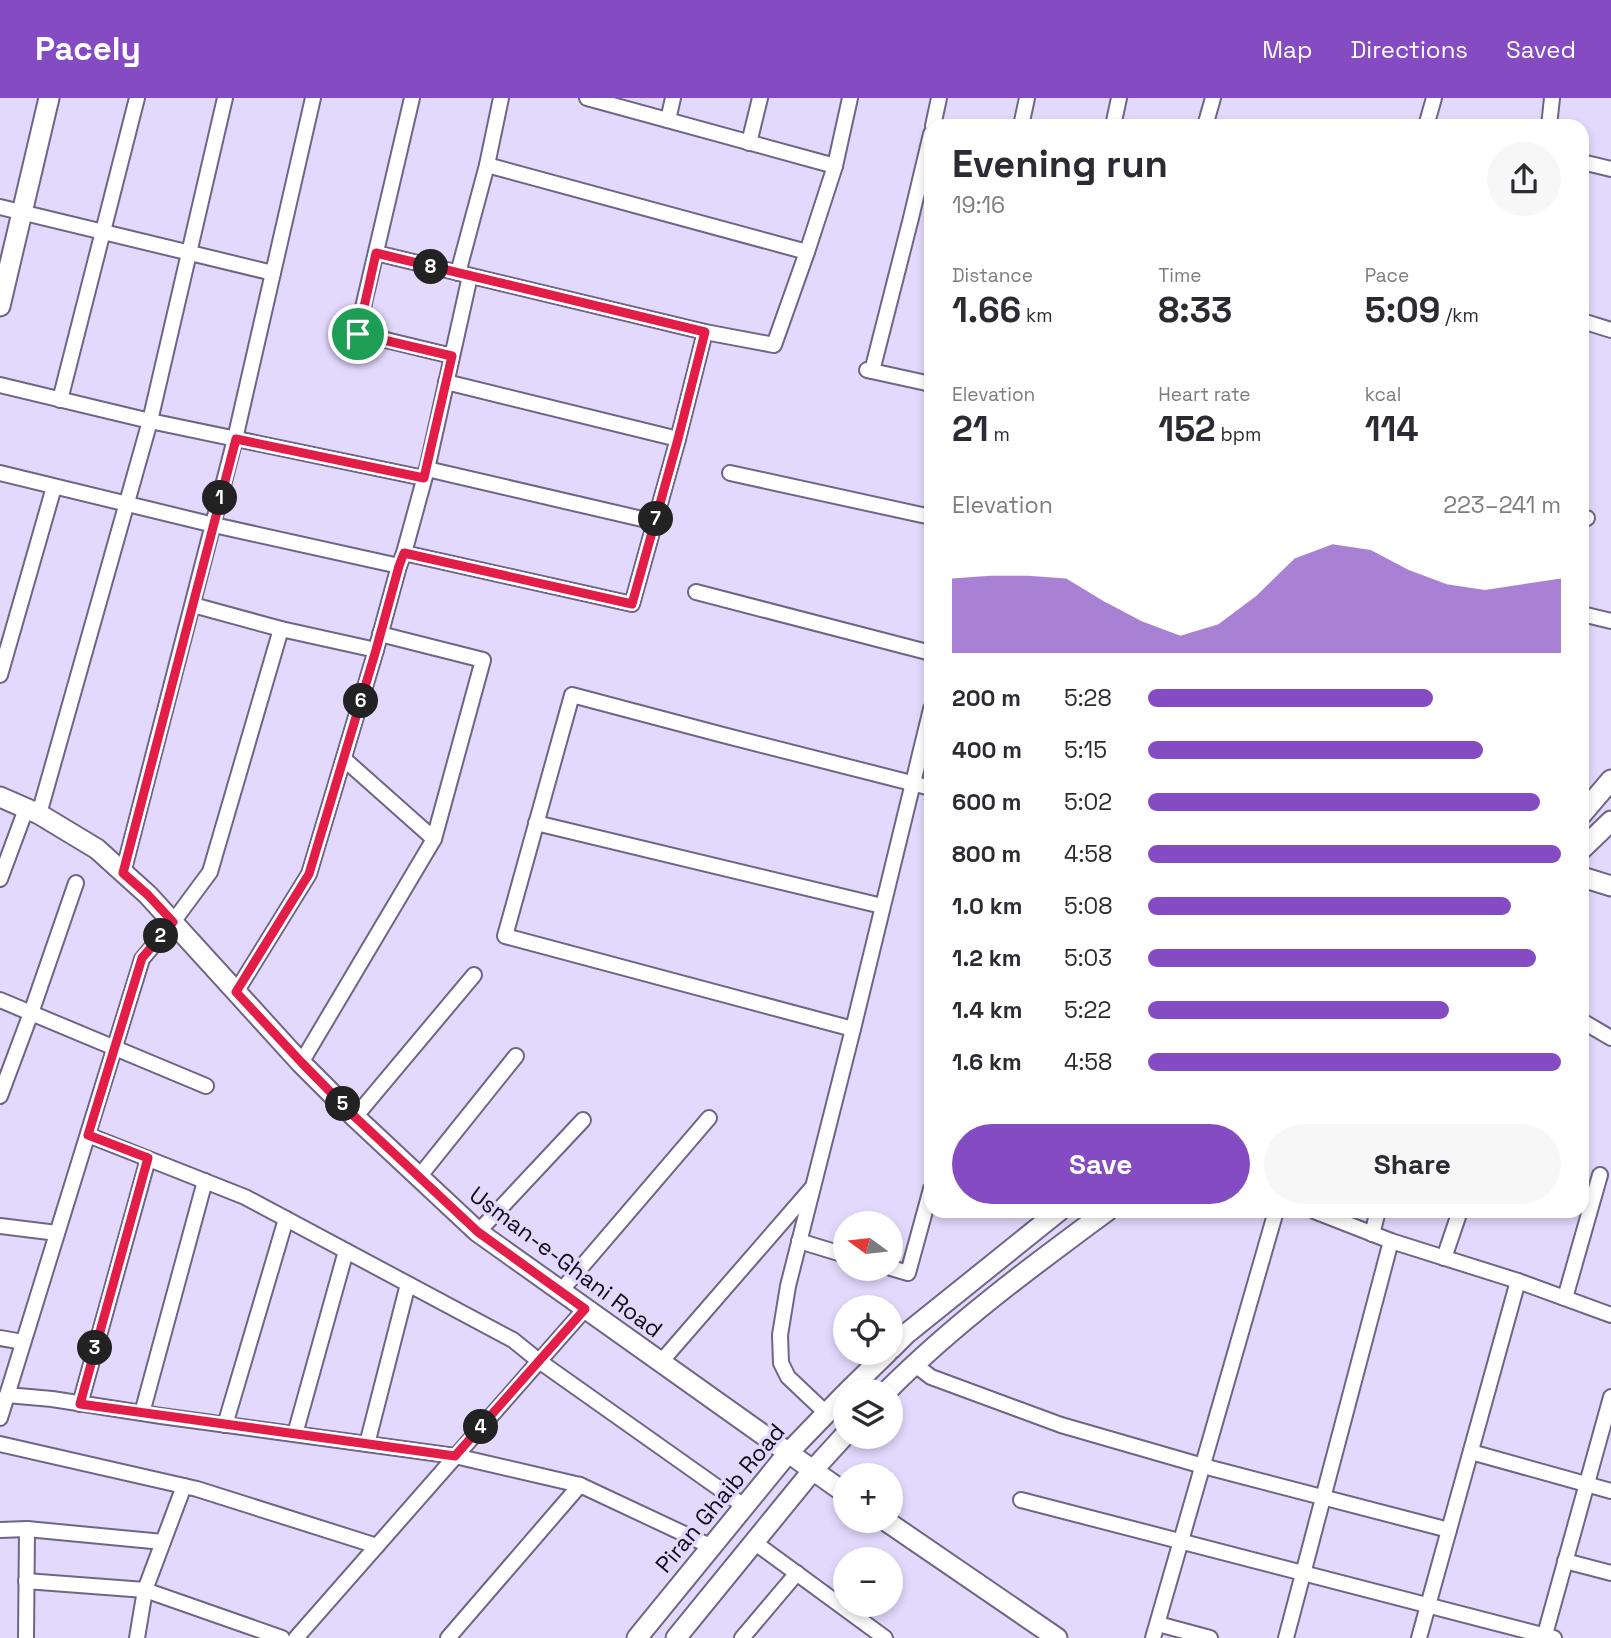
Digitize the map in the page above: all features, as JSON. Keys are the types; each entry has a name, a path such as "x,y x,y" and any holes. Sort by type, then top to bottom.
{"main road":[{"path":"0,304 48,98"},
{"path":"1589,806 1611,780"},
{"name":"Usman-e-Ghani Road","path":"0,797 33,811 97,849 148,895 302,1063 355,1117 478,1232 833,1484"},
{"path":"1589,842 1611,821"},
{"path":"1589,879 1611,886"},
{"path":"903,1337 1050,1218"},
{"path":"899,1379 1034,1265 1098,1218"},
{"name":"Piran Ghaib Road","path":"860,1379 874,1365"},
{"name":"Piran Ghaib Road","path":"637,1638 788,1453 833,1406"},
{"path":"676,1638 833,1448"},
{"path":"903,1533 1057,1638"}],"street":[{"path":"60,400 137,98"},
{"path":"0,879 33,811 150,421 225,98"},
{"path":"123,873 236,439 313,98"},
{"path":"412,98 358,334 452,356"},
{"path":"236,992 309,874 344,759 425,473 452,356 464,275 501,98"},
{"path":"587,98 835,166"},
{"path":"668,120 673,98"},
{"path":"749,143 760,98"},
{"path":"376,253 705,332 774,345 835,166 850,98"},
{"path":"934,119 939,98"},
{"path":"1022,119 1027,98"},
{"path":"1114,119 1119,98"},
{"path":"1207,119 1213,98"},
{"path":"1428,119 1434,98"},
{"path":"1550,119 1552,98"},
{"path":"924,164 869,370 924,382"},
{"path":"1589,164 1611,169"},
{"path":"487,165 807,252"},
{"path":"0,207 273,273"},
{"path":"1589,323 1611,330"},
{"path":"0,473 214,525 632,604 705,332"},
{"path":"446,382 678,439"},
{"path":"0,385 236,439 425,473 655,522"},
{"path":"730,473 924,515"},
{"path":"0,675 54,486"},
{"path":"696,592 924,651"},
{"path":"193,605 281,629 376,650"},
{"path":"1589,616 1611,621"},
{"path":"0,1418 142,958 173,922 209,872 281,629"},
{"path":"302,1063 434,839 483,660 380,634"},
{"path":"853,1029 505,936 572,695 924,786"},
{"path":"826,1413 788,1377 781,1363 780,1335 788,1286 924,738"},
{"path":"344,759 434,839"},
{"path":"537,823 882,906"},
{"path":"0,1096 76,883"},
{"path":"355,1117 474,975"},
{"path":"0,1000 206,1086"},
{"path":"1589,1025 1611,1038"},
{"path":"419,1177 516,1056"},
{"path":"560,1292 709,1118"},
{"path":"478,1232 583,1120"},
{"path":"88,1135 245,1197 513,1340 744,1506"},
{"path":"80,1404 148,1158"},
{"path":"1589,1216 1601,1175"},
{"path":"142,1413 205,1181"},
{"path":"660,1363 813,1186"},
{"path":"903,1272 908,1273 924,1215"},
{"path":"1210,1638 1155,1631 1274,1218"},
{"path":"1332,1218 1391,1241 1518,1281 1611,1315"},
{"path":"1372,1234 1376,1218"},
{"path":"1444,1258 1458,1218"},
{"path":"1565,1298 1588,1218"},
{"path":"225,1424 286,1219"},
{"path":"0,1226 57,1233"},
{"path":"799,1241 833,1251"},
{"path":"1286,1638 1391,1241"},
{"path":"295,1434 346,1251"},
{"path":"1419,1638 1518,1281"},
{"path":"367,1444 408,1284"},
{"path":"296,1638 585,1309"},
{"path":"0,1338 23,1342"},
{"path":"914,1364 930,1377 1062,1425 1203,1466 1449,1530"},
{"path":"7,1395 455,1456 580,1485 710,1546"},
{"path":"1021,1500 1547,1637 1611,1397"},
{"path":"0,1444 184,1486 377,1546"},
{"path":"1471,1452 1611,1491"},
{"path":"448,1638 580,1485"},
{"path":"137,1638 145,1590 184,1486"},
{"path":"0,1530 27,1529 163,1542"},
{"path":"26,1638 27,1529"},
{"path":"754,1542 886,1638"},
{"path":"1566,1561 1611,1573"},
{"path":"742,1638 797,1573"},
{"path":"26,1581 145,1590 282,1638"}],"route":[{"path":"376,253 705,332 632,604 404,553 309,874 236,992 355,1117 478,1232 585,1309 455,1456 80,1404 148,1158 88,1135 142,958 173,922 123,873 236,439 424,478 452,356 358,334 376,253"}]}
